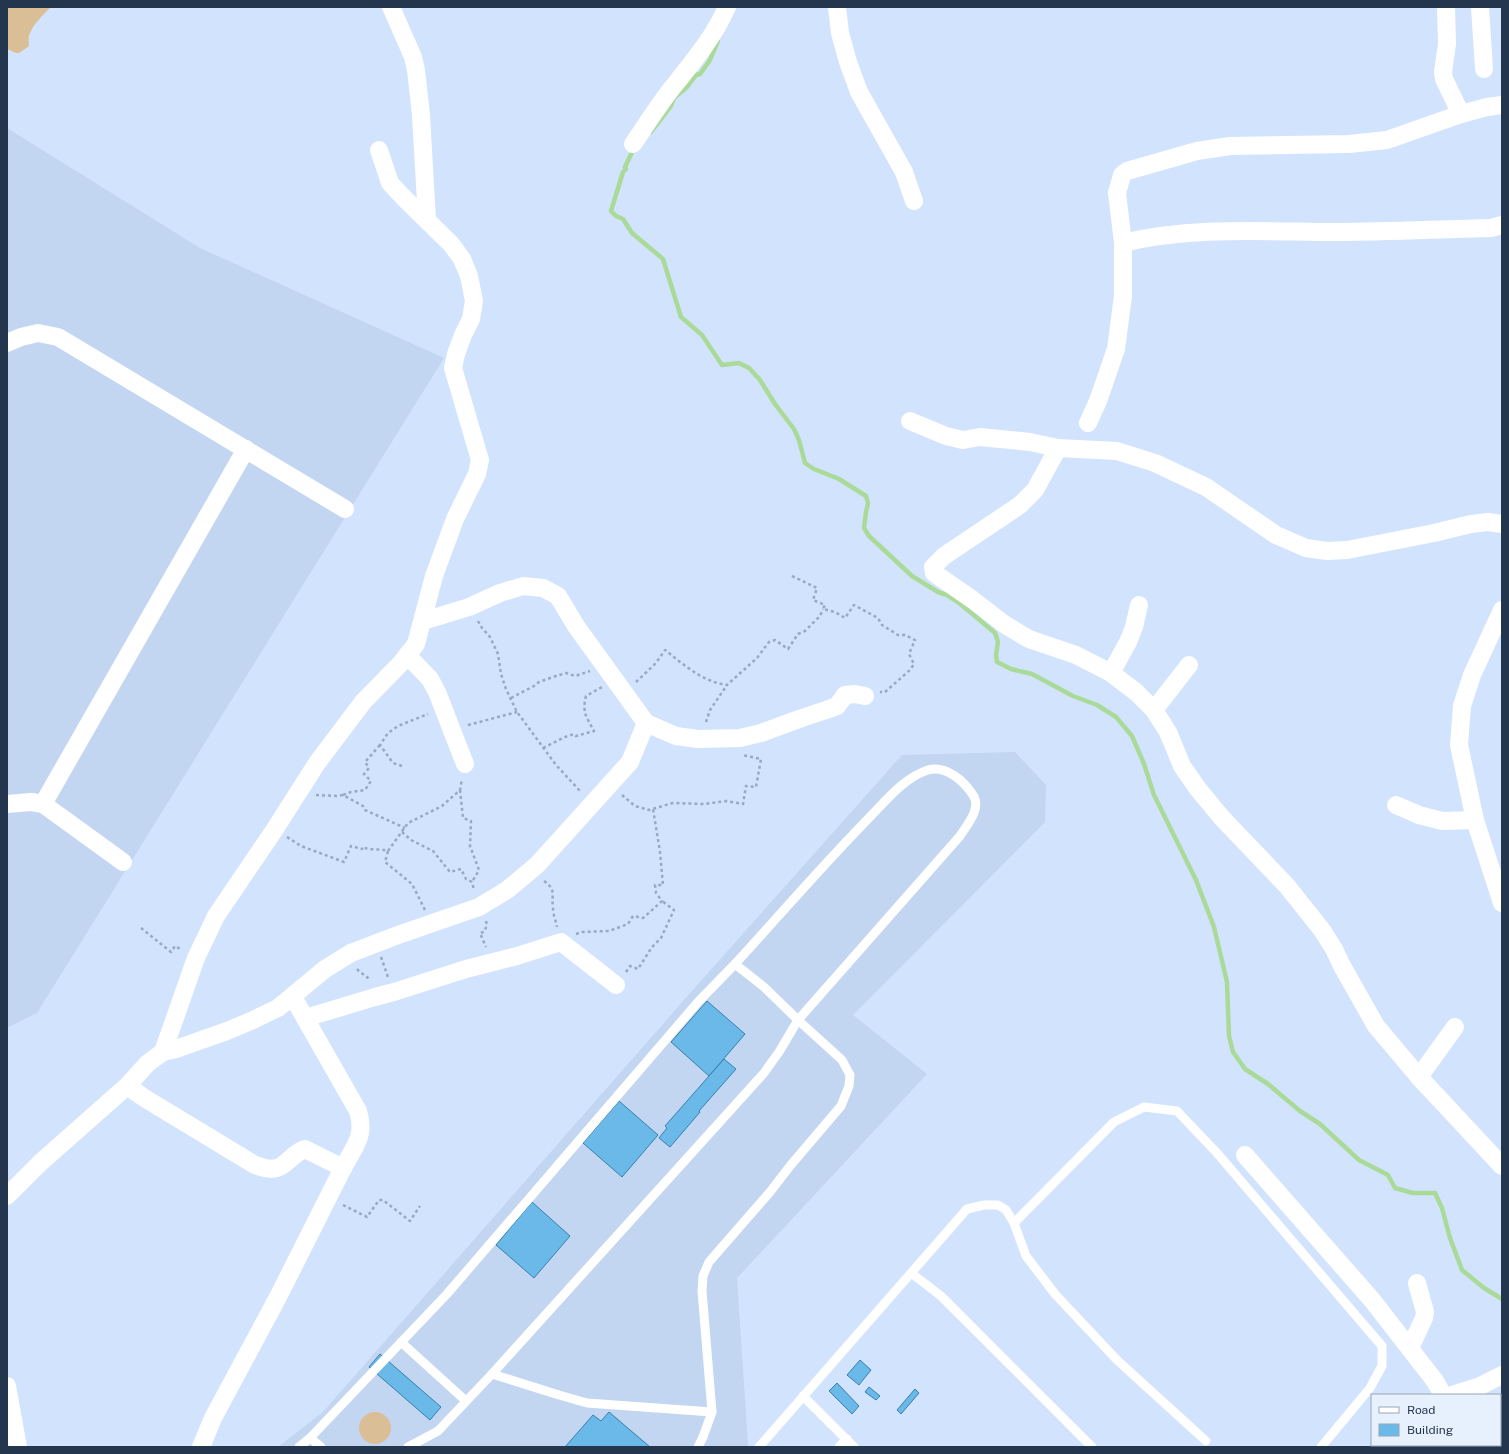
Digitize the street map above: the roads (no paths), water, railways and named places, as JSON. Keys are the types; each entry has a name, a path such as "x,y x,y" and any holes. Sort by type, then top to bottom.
{"street":[{"path":"390,7 408,44 416,70 421,116 427,220"},
{"path":"633,144 662,102 700,53 722,19 727,7"},
{"path":"837,7 840,33 848,62 859,92 904,172 914,201"},
{"path":"1446,7 1447,44 1443,72 1444,79 1460,114"},
{"path":"1480,7 1484,69"},
{"path":"1088,423 1098,400 1116,349 1123,296 1123,243 1117,193 1122,175 1127,171 1197,151 1230,146 1349,144 1387,140 1460,114 1502,105"},
{"path":"163,1052 196,958 216,916 276,829 317,764 363,702 416,644 434,576 455,519 477,474 480,460 453,368 456,354 471,319 474,301 469,276 462,259 451,244 390,183 379,150"},
{"path":"1123,243 1138,239 1208,231 1340,232 1491,228 1502,225"},
{"path":"7,343 21,337 38,333 58,337 345,509"},
{"path":"910,421 946,436 963,440 980,438 1030,442 1058,448 1117,451 1155,463 1206,488 1276,535 1306,548 1327,551 1347,550 1434,533 1471,524 1488,522 1502,524"},
{"path":"1058,448 1035,490 1020,505 944,556 934,565 932,569 934,573 1004,624 1022,635 1076,655 1111,673 1136,692 1154,710 1168,732 1182,766 1198,789 1222,818 1286,886 1322,930 1376,1026 1419,1077 1502,1166"},
{"path":"43,804 246,449"},
{"path":"423,621 469,607 500,593 523,586 543,588 558,596 576,626 646,723 676,736 698,739 740,738 761,733 837,706 845,695 855,694 865,696"},
{"path":"1111,673 1132,632 1139,604"},
{"path":"1502,610 1472,675 1462,706 1459,746 1475,820 1502,903"},
{"path":"407,655 430,679 438,692 465,764"},
{"path":"1154,710 1189,665"},
{"path":"7,1196 40,1163 127,1086 148,1063 163,1052 176,1049 245,1024 278,1008 325,969 351,953 479,907 507,890 536,865 630,762 646,723"},
{"path":"7,804 31,802 43,804 123,862"},
{"path":"1396,806 1419,815 1442,821 1475,820"},
{"path":"305,1018 561,942 616,985"},
{"path":"201,1447 213,1418 278,1297 343,1168 358,1142 362,1127 358,1112 293,997"},
{"path":"1419,1077 1455,1027"},
{"path":"127,1086 255,1165 270,1168 281,1166 305,1150 343,1168"},
{"path":"1245,1155 1372,1300 1435,1381 1442,1394"},
{"path":"1410,1348 1421,1325 1425,1312 1417,1283"},
{"path":"1455,1394 1480,1386 1502,1375"},
{"path":"7,1386 18,1447"}],"lane":[{"path":"298,1447 310,1438 447,1294 698,1002 735,964 844,844 900,787 928,770 939,769 952,774 968,788 976,799 975,811 960,836 798,1020 779,1052 759,1078 720,1122 616,1235 492,1374 438,1431 408,1447"},
{"path":"698,1447 712,1412 702,1291 703,1276 709,1262 842,1106 849,1086 850,1075 842,1060 768,991 735,964"},
{"path":"1014,1223 1114,1122 1144,1107 1177,1111 1217,1153 1382,1346 1382,1366 1370,1388 1321,1447"},
{"path":"759,1447 967,1210 984,1205 998,1205 1006,1210 1014,1223 1026,1256 1055,1294 1117,1360 1206,1441"},
{"path":"911,1273 941,1296 1092,1447"},
{"path":"401,1342 466,1401"},
{"path":"492,1374 587,1403 712,1412"},
{"path":"803,1396 854,1447"},
{"path":"310,1438 321,1447"},
{"path":"839,1447 847,1439"}],"waterway":[{"path":"651,132 671,106 674,98 687,87 696,75 700,74 710,60 718,41"},
{"path":"634,148 625,167 626,169 623,172 611,211 616,216 623,219 632,233 663,259 681,317 702,335 722,365 739,363 749,368 760,380 775,404 794,429 799,440 805,463 814,469 839,479 866,496 868,503 864,528 869,536 912,576 958,602 995,633 998,642 996,655 997,662 1011,669 1032,674 1073,696 1097,705 1116,717 1132,736 1144,764 1154,795 1196,880 1214,927 1227,982 1229,1036 1233,1052 1245,1069 1268,1084 1300,1111 1320,1124 1359,1160 1388,1175 1395,1188 1413,1193 1435,1193 1442,1208 1450,1238 1462,1270 1484,1288 1502,1299"}]}
